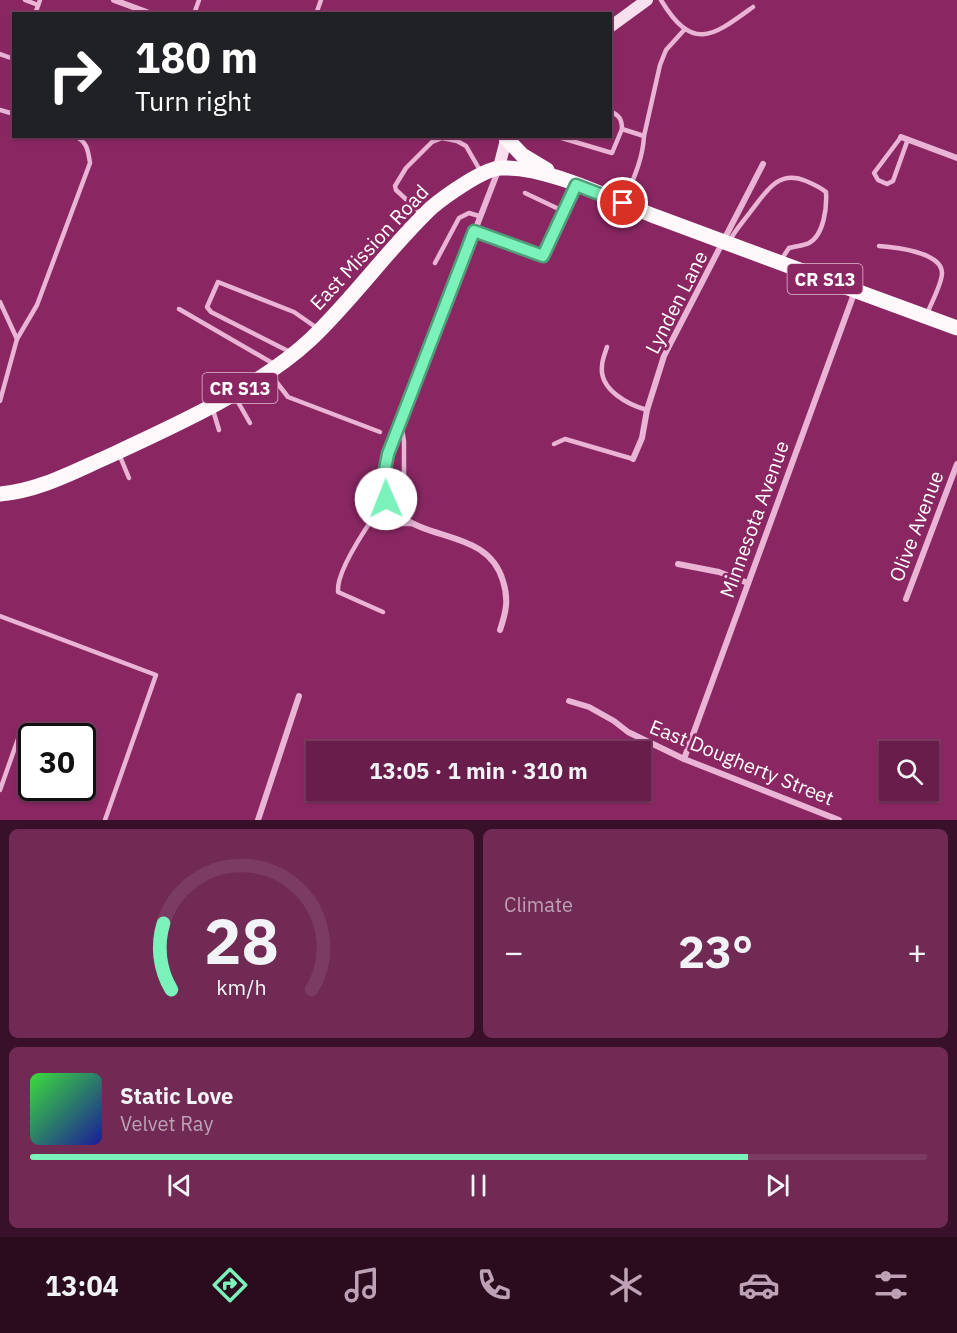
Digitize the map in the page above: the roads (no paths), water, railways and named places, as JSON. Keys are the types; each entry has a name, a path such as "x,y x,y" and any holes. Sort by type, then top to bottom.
{"main road":[{"path":"507,138 522,155 570,183"},
{"name":"CR S13","path":"499,167 533,171 570,183 957,328"},
{"name":"East Mission Road","path":"0,494 52,482 158,434 233,393 272,368 319,330 423,215 447,195 499,167"}],"street":[{"path":"114,0 147,12"},
{"path":"612,26 647,0"},
{"path":"500,630 508,596 500,569 486,554 459,539 412,524 391,510 387,503 385,482 388,454 499,167 506,138"},
{"path":"904,138 957,158"},
{"name":"Lynden Lane","path":"633,459 642,438 647,410 664,356 727,242 763,164"},
{"name":"Minnesota Avenue","path":"684,759 855,290"},
{"name":"Olive Avenue","path":"906,599 957,464"},
{"path":"948,491 957,495"},
{"path":"678,564 719,572 748,583"},
{"path":"258,820 299,696"},
{"name":"East Dougherty Street","path":"569,701 589,707 628,732 684,759 839,820"}],"lane":[{"path":"25,0 39,2"},
{"path":"661,0 673,18 685,29 702,36 715,33 753,7"},
{"path":"623,203 637,172 644,147 644,136 660,65 666,50 685,29"},
{"path":"562,138 612,153 622,129 622,122 617,114 612,112"},
{"path":"622,129 644,136"},
{"path":"0,401 17,339 37,305 90,163 88,149 78,138"},
{"path":"423,215 396,190 395,186 406,168 432,142 442,138 457,141 466,146 482,175"},
{"path":"904,138 893,182 887,184 878,180 874,173 904,138"},
{"path":"727,242 776,181 786,177 798,177 826,192 827,212 815,237 809,243 789,248 780,262"},
{"path":"474,231 543,256 563,211 570,183"},
{"path":"525,193 563,211"},
{"path":"435,263 459,218 469,213 479,216"},
{"path":"879,246 916,252 935,260 940,266 942,275 926,316"},
{"path":"292,353 211,312 207,307 218,282 294,312 319,330"},
{"path":"0,302 17,339"},
{"path":"178,309 272,368 288,397 380,432"},
{"path":"607,347 601,368 609,388 631,405 647,410"},
{"path":"233,393 250,423"},
{"path":"211,405 219,430"},
{"path":"385,482 397,484 404,479 404,441 400,422"},
{"path":"554,444 565,438 633,459"},
{"path":"118,452 129,478"},
{"path":"383,612 338,592 340,578 375,515 393,523 412,524"},
{"path":"0,616 156,675 105,820"},
{"path":"0,790 18,739"}]}
